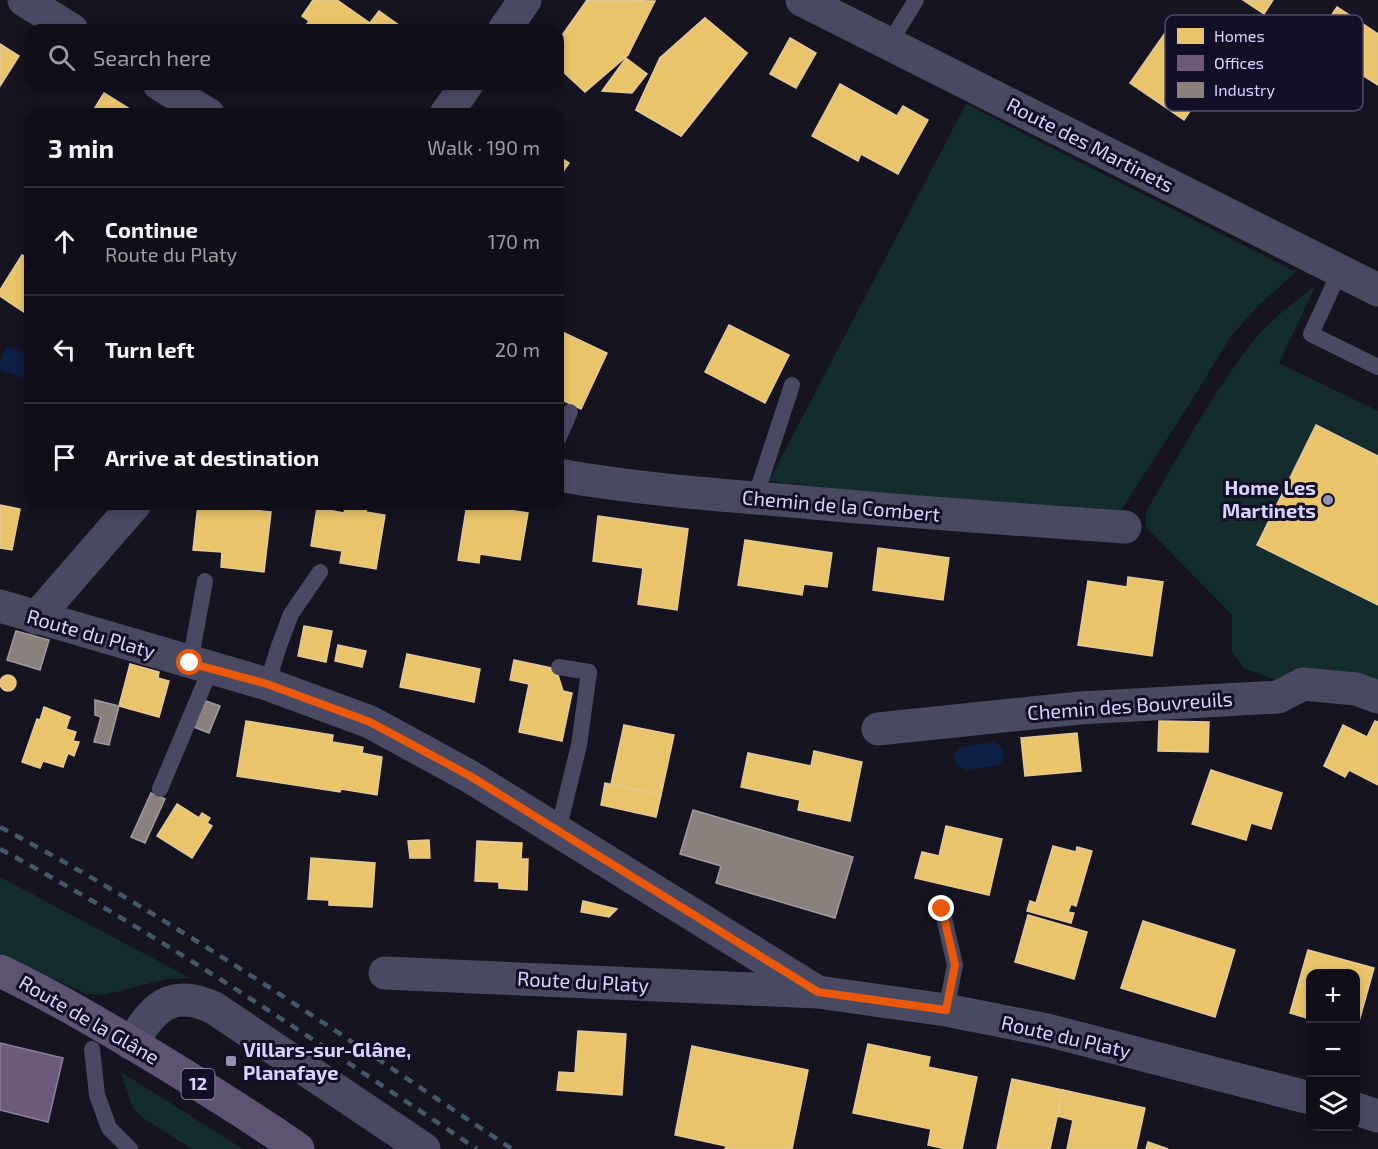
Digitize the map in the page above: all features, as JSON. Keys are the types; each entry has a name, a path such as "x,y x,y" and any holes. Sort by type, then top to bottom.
{"main road":[{"name":"Route de la Glâne","path":"0,971 35,987 132,1044 298,1149"}],"street":[{"path":"508,24 525,0"},
{"name":"Route des Martinets","path":"802,0 1378,290"},
{"path":"169,90 198,108"},
{"path":"450,108 463,90"},
{"name":"Chemin de la Combert","path":"564,476 614,485 755,498 938,514 1125,526"},
{"path":"36,618 130,510"},
{"name":"Route du Platy","path":"0,606 267,684 370,722 470,776 818,992"},
{"name":"Chemin des Bouvreuils","path":"878,729 1080,708 1278,697 1303,684 1356,689 1378,697"},
{"name":"Route du Platy","path":"385,973 818,992 946,1010 1047,1030 1306,1097"},
{"path":"132,1044 149,1016 158,1008 168,1002 181,999 202,1002 424,1149"},
{"path":"1360,1110 1378,1116"}],"lane":[{"path":"889,44 916,0"},
{"path":"1340,271 1311,334 1378,368"},
{"path":"755,498 792,385"},
{"path":"564,426 570,412"},
{"path":"267,684 291,614 320,572"},
{"path":"160,789 201,665 205,581"},
{"path":"558,831 579,745 589,672 559,667"},
{"path":"942,909 955,965 946,1010"},
{"path":"92,1049 98,1095 109,1128 130,1149"}],"green space":[{"path":"966,104 1296,272 1260,304 1231,336 1123,507 1109,517 769,481"},
{"path":"1316,285 1279,363 1378,411 1378,456 1316,425 1257,545 1378,605 1378,689 1303,678 1293,669 1279,681 1244,668 1232,652 1232,615 1146,527 1146,512 1228,375 1266,326"},
{"path":"0,877 190,978 167,979 104,995 87,994 0,954"},
{"path":"121,1072 243,1149 192,1149 143,1118 133,1108"}],"water":[{"path":"6,347 24,352 24,378 0,370"},
{"path":"992,742 1003,751 1003,758 999,765 966,770 956,765 954,756 959,748"}],"building: Homes":[{"path":"313,0 337,0 370,23 379,11 397,24 307,24 309,21 302,16"},
{"path":"587,0 655,1 628,55 585,92 564,73 564,33"},
{"path":"1243,0 1273,0 1264,14"},
{"path":"1337,7 1349,15 1332,15"},
{"path":"705,18 747,53 681,136 636,110 660,58"},
{"path":"705,18 747,53 681,136 636,110 660,58"},
{"path":"1363,24 1378,34 1378,85 1363,75"},
{"path":"1165,33 1165,107 1130,83"},
{"path":"790,38 816,53 796,88 770,74"},
{"path":"0,44 19,56 0,86"},
{"path":"626,58 647,74 632,93 602,91"},
{"path":"840,84 897,116 903,106 928,120 898,174 861,154 858,161 812,136"},
{"path":"104,93 128,108 95,108"},
{"path":"1171,111 1190,111 1184,120"},
{"path":"564,160 569,163 564,170"},
{"path":"22,255 24,256 24,312 0,296 0,290"},
{"path":"729,325 789,355 765,403 705,372"},
{"path":"564,333 607,353 581,409 564,401"},
{"name":"Home Les Martinets","path":"1316,425 1378,456 1378,605 1257,545"},
{"path":"0,505 20,509 12,550 0,548"},
{"path":"197,510 271,512 264,572 221,567 222,552 193,550"},
{"path":"317,510 344,513 345,510 366,510 366,512 385,515 376,569 340,563 342,551 311,546"},
{"path":"466,510 508,510 528,513 520,560 480,554 479,563 458,560"},
{"path":"598,516 688,529 677,610 638,604 643,568 593,561"},
{"path":"745,540 832,553 827,587 804,584 802,595 738,585"},
{"path":"878,548 949,558 943,600 873,590"},
{"path":"1128,577 1163,582 1152,656 1078,645 1088,581 1127,587"},
{"path":"304,626 332,631 326,662 298,656"},
{"path":"338,645 366,651 362,667 335,661"},
{"path":"407,654 480,669 474,702 400,687"},
{"path":"514,660 556,669 563,691 572,693 562,741 519,732 529,684 510,680"},
{"path":"130,664 159,672 158,678 169,681 159,717 119,706"},
{"path":"8,675 16,683 8,691 0,683"},
{"path":"44,707 70,717 66,729 76,732 73,741 79,742 74,756 68,753 63,767 43,761 40,768 22,762 37,719 40,720"},
{"path":"246,721 333,735 332,742 363,747 362,753 382,757 377,795 341,789 340,792 237,776"},
{"path":"1159,721 1209,722 1208,752 1158,751"},
{"path":"1375,721 1378,722 1378,785 1349,770 1345,777 1324,766 1343,725 1367,737"},
{"path":"624,725 674,735 661,795 611,784"},
{"path":"1077,733 1081,771 1025,776 1021,738"},
{"path":"814,751 862,762 850,821 798,810 800,800 741,787 748,753 811,766"},
{"path":"1211,770 1282,793 1271,829 1251,823 1246,840 1192,824"},
{"path":"605,783 661,795 656,817 601,805"},
{"path":"177,804 199,818 202,813 210,818 207,823 212,826 192,858 157,836"},
{"path":"946,826 1002,839 989,895 915,878 922,852 939,856"},
{"path":"429,840 430,858 410,858 408,841"},
{"path":"477,841 522,843 521,859 528,859 527,890 499,888 499,882 475,881"},
{"path":"1053,846 1076,852 1077,847 1092,851 1076,906 1071,904 1068,912 1074,913 1071,923 1027,911 1030,901 1036,903"},
{"path":"311,858 375,863 372,907 329,905 329,900 308,899"},
{"path":"583,901 617,909 609,917 581,912"},
{"path":"1028,915 1087,932 1074,979 1015,962"},
{"path":"1143,921 1235,950 1215,1017 1121,988"},
{"path":"1308,950 1374,968 1360,1018 1360,969 1306,969 1306,1018 1290,1013"},
{"path":"578,1031 626,1034 622,1095 557,1090 559,1072 575,1073"},
{"path":"868,1044 930,1057 928,1067 977,1077 962,1149 946,1149 928,1145 931,1129 853,1113"},
{"path":"692,1046 808,1070 792,1149 725,1149 726,1146 675,1135"},
{"path":"1012,1079 1063,1090 1050,1149 997,1149"},
{"path":"1063,1090 1145,1108 1136,1149 1067,1149 1073,1120 1057,1116"},
{"path":"1148,1142 1168,1149 1146,1149"}],"building: Offices":[{"path":"0,1043 63,1058 48,1122 0,1110"}],"building: Industry":[{"path":"16,631 49,640 40,670 7,660"},
{"path":"95,700 119,706 109,745 94,742 101,717 95,715"},
{"path":"206,701 220,706 209,733 194,727"},
{"path":"151,793 165,799 145,843 131,837"},
{"path":"693,810 853,857 835,918 716,883 721,866 680,854"}],"railway":[{"path":"0,827 131,901 260,981 512,1149"},
{"path":"0,849 62,883 183,956 477,1149"}],"place":[{"name":"Home Les Martinets","path":"1328,500"},
{"name":"Villars-sur-Glâne, Planafaye","path":"231,1061"}],"route":[{"path":"190,663 267,684 370,722 470,776 818,992 946,1010 955,965 942,909"}]}
